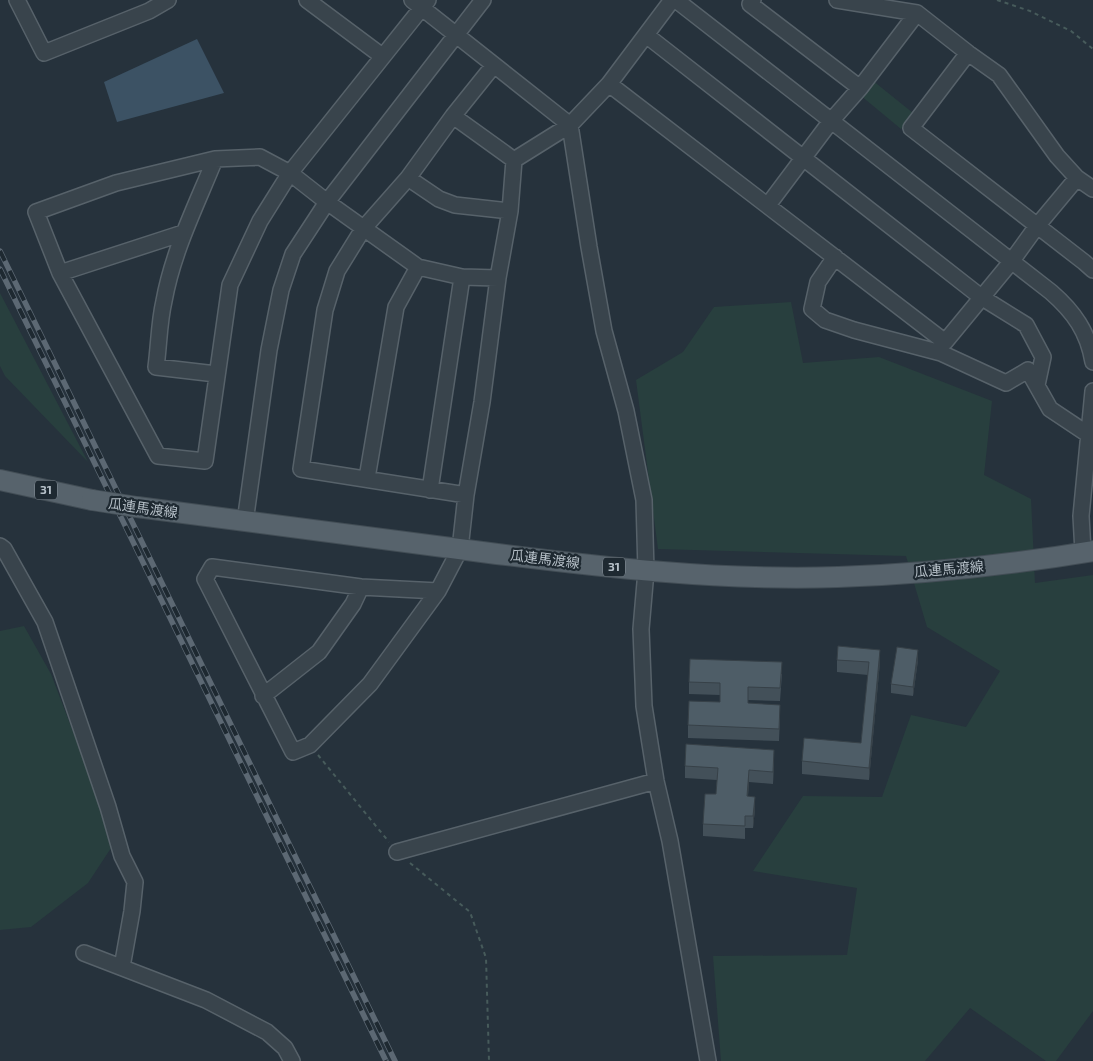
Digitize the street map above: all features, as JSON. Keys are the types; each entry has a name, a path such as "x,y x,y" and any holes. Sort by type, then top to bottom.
{"main road":[{"name":"瓜連馬渡線","path":"0,480 92,500 137,507 244,522 646,571 838,577 1025,562 1088,551"}],"street":[{"path":"17,0 44,53 149,11 168,0"},
{"path":"307,0 382,56"},
{"path":"244,522 270,350 281,290 293,254 327,202 454,35 483,0"},
{"path":"514,160 570,125 608,84 674,0 832,121 1068,307 1090,344 1093,362"},
{"path":"753,0 750,4 860,88"},
{"path":"837,0 917,13 968,53 1000,75 1056,156 1077,178 1093,189"},
{"path":"498,278 462,277 418,267 363,229 290,173 260,157 215,159 116,183 36,212 60,273 158,456 205,461 230,285 260,222 290,173 382,56 420,3 454,35 570,125 604,332 626,411 644,500 646,571 641,629 644,706 656,782 670,841 708,1061"},
{"path":"768,205 917,13"},
{"path":"646,35 981,297 1026,325 1043,357 1037,385"},
{"path":"968,53 910,128 1093,270"},
{"path":"466,495 302,469 325,310 337,272 363,229 408,178 494,65"},
{"path":"608,84 945,342 1077,178"},
{"path":"454,116 514,160"},
{"path":"215,159 196,207 183,233 164,301 156,366 216,374"},
{"path":"438,591 361,587 212,567 205,579 293,752 310,745 370,684 438,591 460,549 466,495 482,402 498,278 510,211 514,160"},
{"path":"408,178 439,199 455,205 510,211"},
{"path":"60,273 183,233"},
{"path":"835,257 818,282 812,309 825,320 854,330 941,353 1006,383 1028,370 1050,409 1089,435"},
{"path":"367,478 396,307 418,267"},
{"path":"430,490 462,277"},
{"path":"1088,551 1081,516 1093,391"},
{"path":"0,546 4,549 45,622 108,806 122,856 136,882 122,967"},
{"path":"263,696 319,652 353,604 361,587"},
{"path":"397,852 656,782"},
{"path":"84,953 206,1000 267,1032 285,1048 292,1061"}],"path":[{"path":"997,0 1030,11 1071,31 1093,49"},
{"path":"310,745 397,852 470,912 486,958 489,1061"}],"green space":[{"path":"872,80 913,113 901,129 860,95"},
{"path":"0,293 88,462 5,376 0,366"},
{"path":"791,302 803,363 879,357 992,401 984,475 1031,499 1035,583 1093,575 1093,1011 1056,1061 1046,1061 970,1008 925,1061 721,1061 713,956 847,955 857,888 753,871 803,796 882,797 911,715 966,727 1000,671 927,627 906,556 658,549 636,380 683,352 714,307"},
{"path":"24,626 51,674 113,845 88,883 31,927 0,930 0,631"}],"water":[{"path":"197,39 224,93 117,122 104,82"}],"building":[{"path":"838,646 880,650 869,768 802,761 804,738 861,743 869,662 837,660"},
{"path":"897,647 918,650 913,687 891,684"},
{"path":"690,659 782,662 780,688 748,687 748,703 780,705 779,729 688,725 689,701 720,702 720,683 689,682"},
{"path":"686,744 774,750 773,772 749,770 747,796 755,797 753,816 745,816 745,826 703,824 705,794 716,794 718,768 685,766"}],"railway":[{"path":"0,251 395,1061"},
{"path":"0,269 386,1061"}]}
